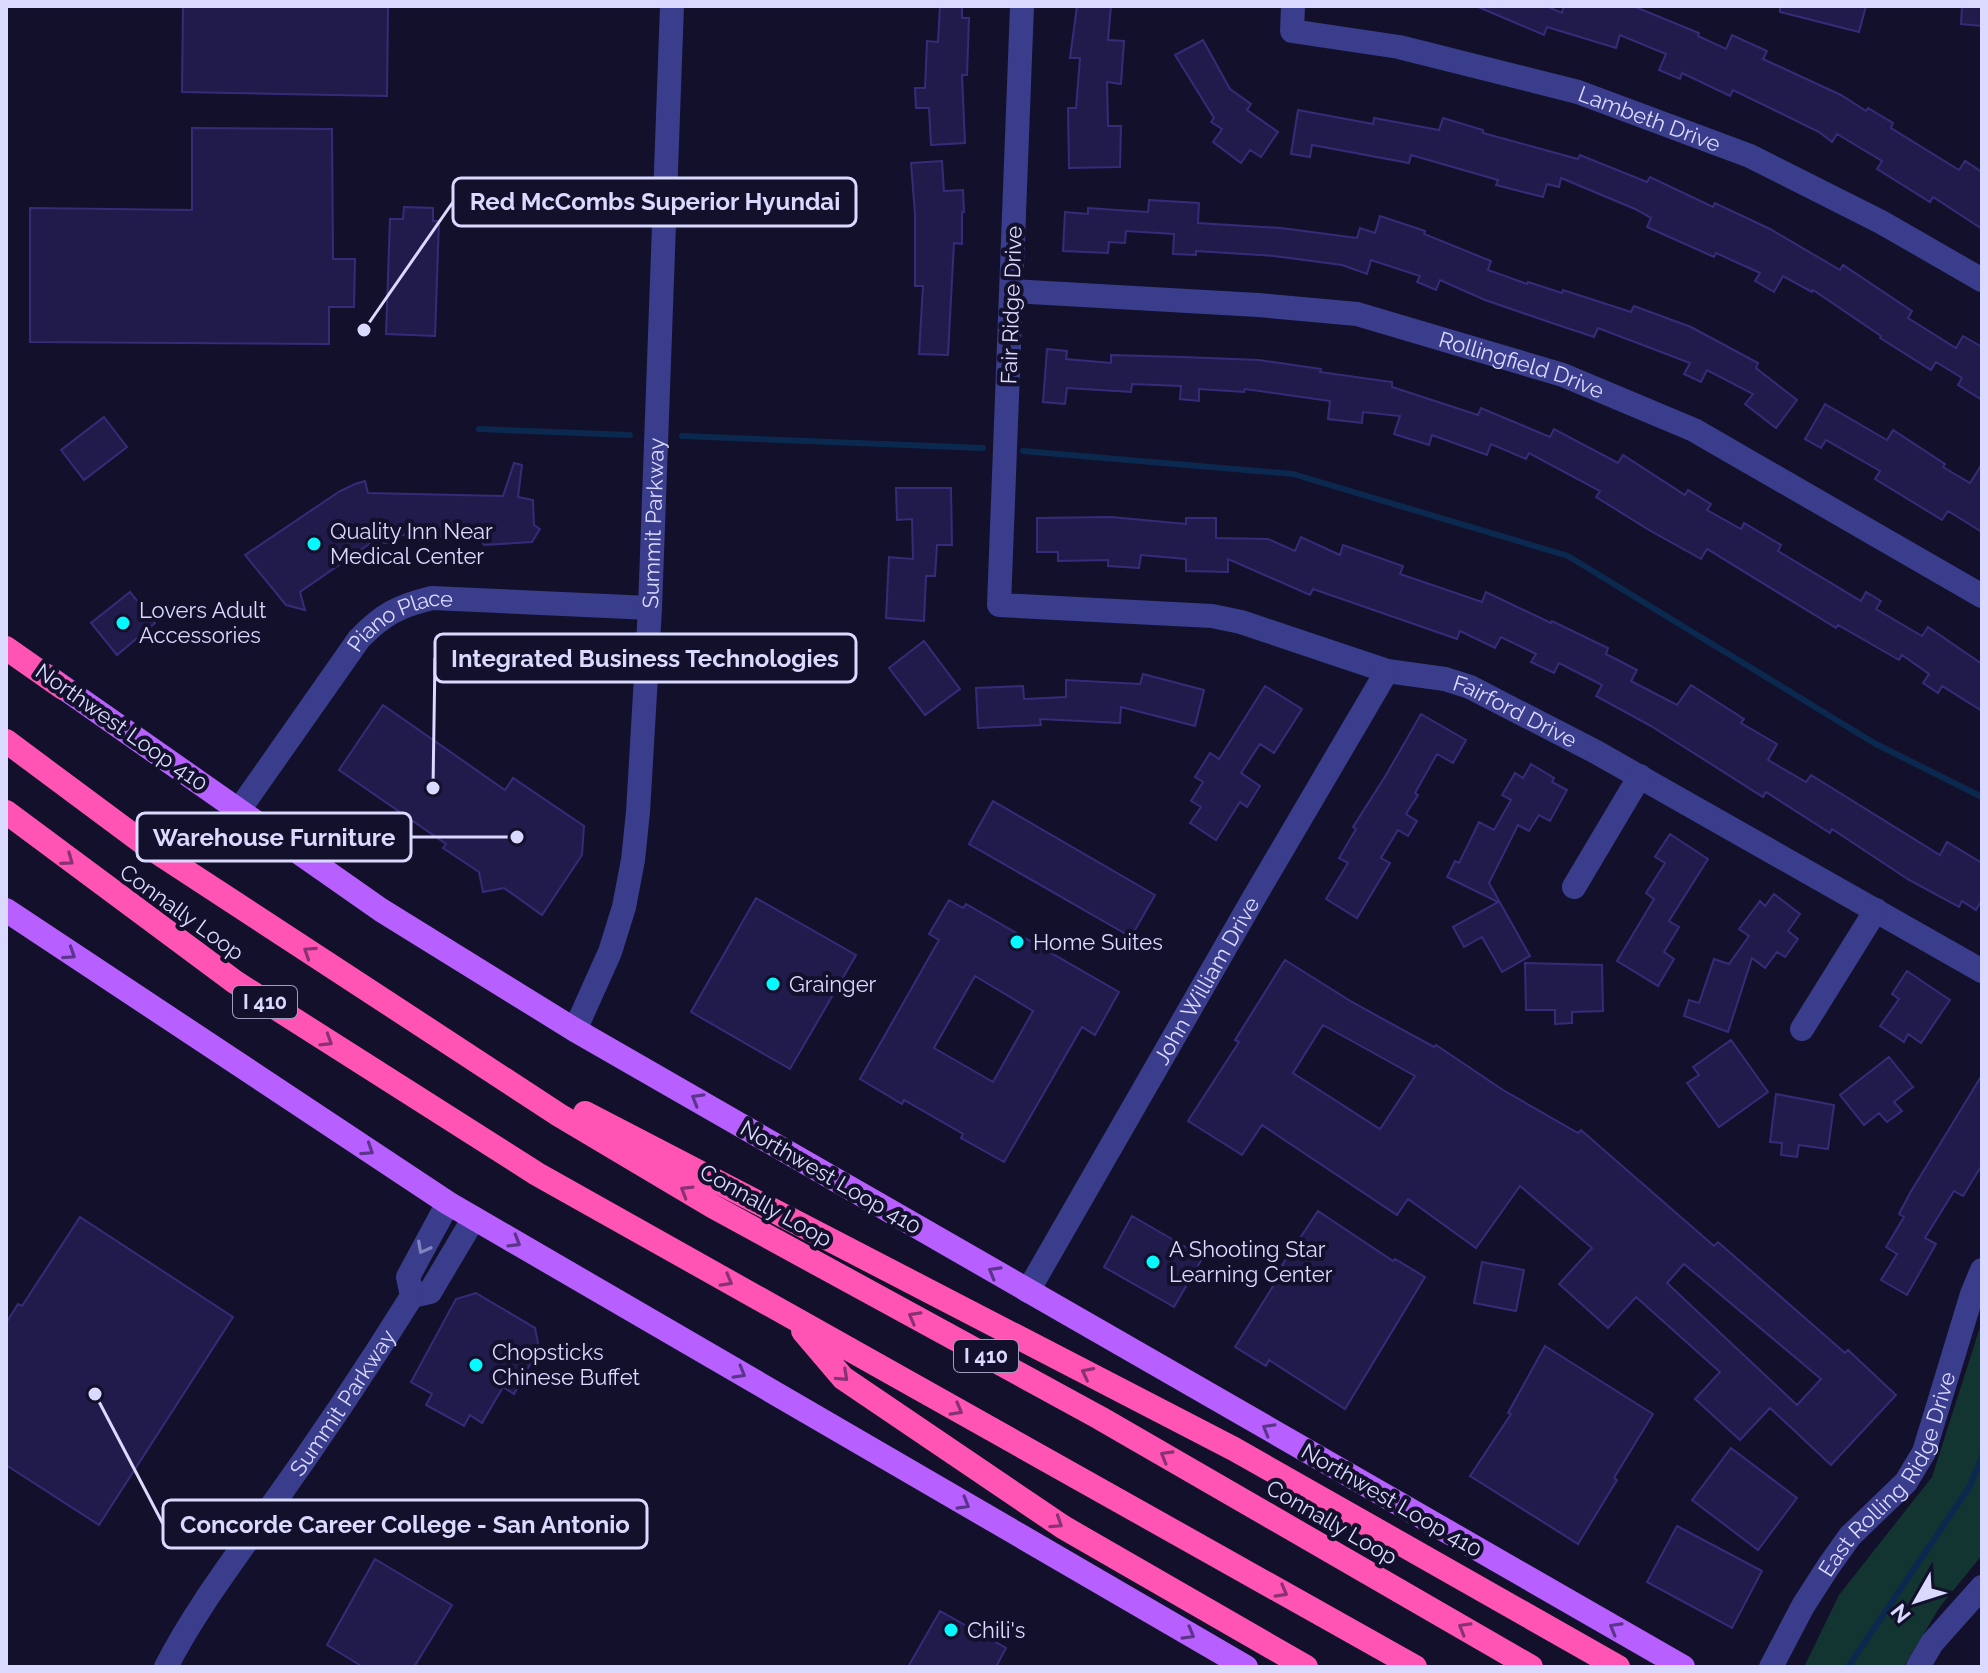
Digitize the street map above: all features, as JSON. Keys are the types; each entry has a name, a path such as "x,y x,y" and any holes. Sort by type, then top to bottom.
{"highway":[{"path":"6,646 63,688"},
{"name":"Connally Loop","path":"6,741 146,845 559,1115 712,1206 1100,1418 1531,1667"},
{"name":"Connally Loop","path":"6,812 235,982 537,1174 1415,1667"},
{"path":"445,1040 1234,1449 1618,1667"},
{"path":"791,1317 843,1378 1063,1527 1306,1667"}],"main road":[{"name":"Northwest Loop 410","path":"63,688 394,918 575,1030 1683,1667"},
{"path":"6,910 448,1203 1246,1667"}],"street":[{"name":"Summit Parkway","path":"575,1030 610,952 624,907 633,860 650,608 672,6"},
{"name":"Fair Ridge Drive","path":"999,605 1022,6"},
{"name":"Lambeth Drive","path":"1293,6 1292,31 1399,47 1578,92 1750,156 1881,222 1982,280"},
{"name":"Rollingfield Drive","path":"1012,291 1357,314 1563,375 1694,430 1982,596"},
{"name":"Piano Place","path":"239,810 359,639 376,621 403,605 432,598 650,608"},
{"name":"Fairford Drive","path":"999,605 1212,616 1241,622 1387,671 1445,679 1470,687 1640,776 1982,971"},
{"name":"John William Drive","path":"1028,1291 1387,671"},
{"path":"1574,887 1640,776"},
{"path":"1802,1029 1876,910"},
{"name":"Summit Parkway","path":"166,1667 217,1581 362,1376 412,1296 408,1277 448,1203"},
{"name":"Summit Parkway","path":"412,1296 430,1292 474,1218"},
{"name":"East Rolling Ridge Drive","path":"1771,1667 1803,1606 1835,1557 1850,1536 1906,1482 1924,1452 1982,1270"},
{"path":"1918,1667 1932,1643 1982,1587"}],"green space":[{"path":"1982,1321 1982,1555 1939,1608 1904,1667 1804,1667 1839,1595 1932,1477"}],"building":[{"path":"183,6 388,6 387,96 182,92"},
{"path":"940,6 962,6 962,18 969,18 967,75 962,75 965,143 931,145 929,108 916,108 915,88 925,88 927,41 938,42"},
{"path":"1077,6 1111,6 1108,40 1124,41 1121,84 1107,82 1108,126 1121,126 1120,167 1069,168 1068,108 1076,108 1080,58 1070,58"},
{"path":"1476,6 1546,6 1562,13 1564,6 1633,6 1699,33 1698,36 1726,49 1732,35 1767,51 1763,59 1841,95 1866,111 1868,108 1893,123 1891,128 1959,170 1965,161 1982,172 1982,229 1933,197 1930,202 1877,169 1882,161 1837,134 1832,142 1819,132 1733,90 1730,96 1682,73 1680,79 1659,70 1666,54 1620,35 1616,48 1547,27 1544,35"},
{"path":"1780,6 1866,6 1859,32 1780,12"},
{"path":"1962,6 1982,6 1982,26 1961,24"},
{"path":"1203,40 1230,89 1251,104 1247,110 1278,132 1261,157 1250,150 1241,163 1213,142 1222,129 1211,122 1214,118 1175,55"},
{"path":"1298,110 1373,124 1374,118 1439,130 1443,118 1483,130 1483,133 1578,159 1580,155 1647,182 1650,177 1713,207 1715,203 1770,229 1840,270 1843,265 1912,311 1908,318 1956,348 1963,336 1982,347 1982,400 1958,385 1962,378 1936,362 1931,370 1813,290 1783,276 1774,292 1755,281 1760,273 1716,253 1714,257 1647,227 1651,218 1561,178 1559,187 1547,184 1543,197 1496,185 1498,180 1411,155 1409,163 1312,145 1310,157 1291,154"},
{"path":"192,128 332,129 333,259 355,259 354,307 329,307 329,344 30,342 30,208 192,210"},
{"path":"942,161 944,191 963,190 962,244 954,243 948,355 919,354 923,286 915,286 911,163"},
{"path":"1149,200 1199,203 1198,223 1281,228 1357,238 1360,228 1375,233 1380,216 1425,231 1424,234 1491,261 1488,270 1527,284 1562,293 1563,290 1631,312 1634,306 1691,327 1758,363 1756,368 1797,400 1776,428 1745,404 1753,394 1707,370 1701,382 1684,374 1690,363 1598,328 1594,337 1485,300 1440,280 1436,290 1417,282 1420,276 1371,260 1367,274 1342,265 1274,256 1196,251 1196,255 1173,254 1174,234 1126,231 1125,243 1109,242 1108,253 1063,251 1065,212 1088,214 1088,208 1148,212"},
{"path":"404,207 433,208 433,221 439,221 435,336 386,334 390,219 403,219"},
{"path":"1047,349 1067,351 1066,359 1111,363 1111,355 1259,360 1392,382 1392,387 1478,415 1481,408 1550,437 1554,429 1618,463 1623,455 1685,495 1688,490 1711,504 1707,510 1741,529 1744,523 1781,545 1778,551 1861,601 1866,592 1881,601 1876,609 1922,636 1928,627 1982,664 1982,711 1942,686 1938,693 1923,683 1929,674 1902,655 1899,660 1838,625 1836,628 1707,549 1701,559 1596,497 1600,491 1529,453 1526,459 1491,444 1487,455 1432,435 1429,445 1394,434 1400,416 1363,412 1362,423 1328,419 1330,401 1245,389 1244,392 1199,389 1199,401 1180,399 1181,386 1132,384 1131,392 1067,388 1065,404 1043,402"},
{"path":"1825,404 1887,440 1893,430 1970,483 1982,464 1982,532 1948,511 1942,520 1875,479 1880,471 1826,440 1821,448 1805,439"},
{"path":"104,417 127,447 84,480 61,450"},
{"name":"Quality Inn Near Medical Center","path":"514,463 522,465 518,497 533,500 534,525 540,529 532,542 484,545 480,538 402,535 394,542 384,543 378,538 300,592 305,610 286,605 245,555 355,484 365,481 368,493 503,496"},
{"path":"896,488 951,488 952,545 937,545 935,576 926,576 924,621 886,618 889,557 913,559 912,519 897,520"},
{"path":"1111,517 1186,524 1186,518 1216,518 1216,538 1268,539 1295,551 1301,537 1340,555 1343,545 1403,566 1400,574 1482,602 1486,592 1552,621 1608,648 1606,654 1637,670 1631,681 1677,705 1691,685 1744,719 1741,723 1777,744 1768,760 1806,782 1811,775 1940,855 1947,842 1982,863 1982,900 1976,910 1962,901 1959,907 1909,880 1832,829 1830,833 1766,792 1763,797 1651,726 1596,696 1602,685 1559,663 1554,673 1531,662 1536,654 1501,637 1495,648 1460,631 1457,639 1313,589 1310,595 1228,559 1228,572 1186,571 1186,559 1141,555 1139,568 1108,566 1108,560 1058,561 1058,552 1037,552 1037,518"},
{"name":"Lovers Adult Accessories","path":"130,592 155,623 117,655 91,623"},
{"path":"924,641 960,689 925,715 889,668"},
{"path":"1143,674 1204,690 1195,726 1121,707 1120,723 1040,719 1041,725 978,728 976,688 1023,686 1024,699 1066,697 1066,680 1140,684"},
{"path":"1265,686 1302,709 1274,753 1260,744 1241,773 1260,786 1247,807 1240,802 1216,840 1190,823 1201,807 1191,801 1203,782 1195,777 1210,753 1219,759"},
{"path":"383,705 505,790 513,778 584,826 582,855 542,915 504,888 483,892 479,872 443,848 446,844 339,770"},
{"path":"1421,714 1466,740 1453,763 1437,754 1406,814 1417,821 1408,836 1398,830 1381,858 1390,863 1357,918 1326,899 1348,863 1339,858 1356,829 1353,827"},
{"path":"1531,764 1567,790 1550,821 1539,815 1529,831 1518,825 1489,883 1530,956 1502,972 1482,937 1464,947 1453,927 1498,902 1447,877 1455,861 1459,863 1479,822 1494,830 1511,800 1502,795 1515,773 1523,778"},
{"path":"993,801 1155,895 1131,937 969,844"},
{"path":"1670,834 1708,859 1669,921 1679,927 1664,952 1674,959 1658,986 1617,961 1654,899 1646,893 1665,863 1655,857"},
{"path":"1774,894 1800,914 1788,931 1798,939 1785,957 1777,952 1765,968 1752,958 1728,1032 1684,1016 1689,1000 1699,1003 1714,959 1729,964 1749,936 1739,929 1760,901 1765,906"},
{"name":"Grainger","path":"756,898 856,955 790,1069 691,1012"},
{"path":"949,900 963,908 966,904 1119,992 1095,1035 1082,1027 1004,1162 961,1138 963,1134 860,1079 939,940 929,934","holes":["975,976 1033,1011 993,1082 934,1048"]},
{"path":"1285,960 1352,1002 1434,1047 1436,1045 1503,1090 1578,1133 1581,1130 1714,1246 1718,1242 1845,1353 1848,1350 1896,1395 1831,1465 1770,1408 1740,1440 1695,1399 1720,1372 1636,1297 1608,1328 1559,1284 1592,1248 1520,1186 1476,1248 1408,1199 1397,1215 1262,1125 1242,1155 1188,1121 1239,1042 1235,1040","holes":["1323,1025 1415,1076 1380,1129 1293,1073","1684,1264 1821,1379 1797,1405 1667,1283"]},
{"path":"1525,963 1602,965 1603,1011 1572,1012 1572,1023 1555,1024 1555,1010 1526,1010"},
{"path":"1907,971 1950,1000 1921,1043 1908,1034 1904,1042 1880,1026 1899,999 1892,994"},
{"path":"1731,1040 1768,1092 1719,1127 1687,1083 1699,1075 1693,1067"},
{"path":"1889,1057 1913,1087 1894,1102 1902,1111 1887,1122 1879,1113 1864,1125 1840,1095"},
{"path":"1982,1075 1982,1165 1963,1196 1954,1191 1925,1238 1936,1244 1907,1295 1881,1280 1897,1254 1886,1247 1904,1217 1899,1214 1910,1193"},
{"path":"1776,1094 1834,1105 1828,1149 1799,1145 1797,1157 1781,1155 1782,1143 1770,1142"},
{"path":"1318,1211 1393,1261 1395,1259 1425,1277 1345,1409 1269,1360 1266,1366 1235,1347 1285,1267 1282,1265"},
{"name":"A Shooting Star Learning Center","path":"1132,1216 1203,1257 1174,1307 1104,1267"},
{"path":"80,1217 233,1317 99,1525 6,1465 6,1323 18,1304 22,1306"},
{"path":"1482,1262 1524,1270 1516,1311 1474,1303"},
{"name":"Chopsticks Chinese Buffet","path":"476,1293 535,1328 539,1348 514,1394 503,1387 482,1423 470,1415 464,1426 426,1405 432,1394 411,1382 456,1299"},
{"path":"1545,1346 1653,1414 1578,1544 1470,1476 1511,1414 1508,1413"},
{"path":"1731,1448 1797,1498 1758,1550 1692,1500"},
{"path":"1677,1526 1762,1571 1732,1628 1647,1582"},
{"path":"375,1559 452,1605 414,1667 363,1667 327,1645"},
{"name":"Chili's","path":"940,1611 1006,1648 996,1667 908,1667"}],"waterway":[{"path":"479,429 630,435"},
{"path":"682,436 983,448"},
{"path":"1023,451 1293,474 1568,556 1874,743 1982,797"},
{"path":"1848,1667 1970,1486 1982,1456"}],"place":[{"name":"Red McCombs Superior Hyundai","path":"364,330"},
{"name":"Quality Inn Near Medical Center","path":"314,544"},
{"name":"Lovers Adult Accessories","path":"123,623"},
{"name":"Integrated Business Technologies","path":"433,788"},
{"name":"Warehouse Furniture","path":"517,837"},
{"name":"Home Suites","path":"1017,942"},
{"name":"Grainger","path":"773,984"},
{"name":"A Shooting Star Learning Center","path":"1153,1262"},
{"name":"Chopsticks Chinese Buffet","path":"476,1365"},
{"name":"Concorde Career College - San Antonio","path":"95,1394"},
{"name":"Chili's","path":"951,1630"}]}
